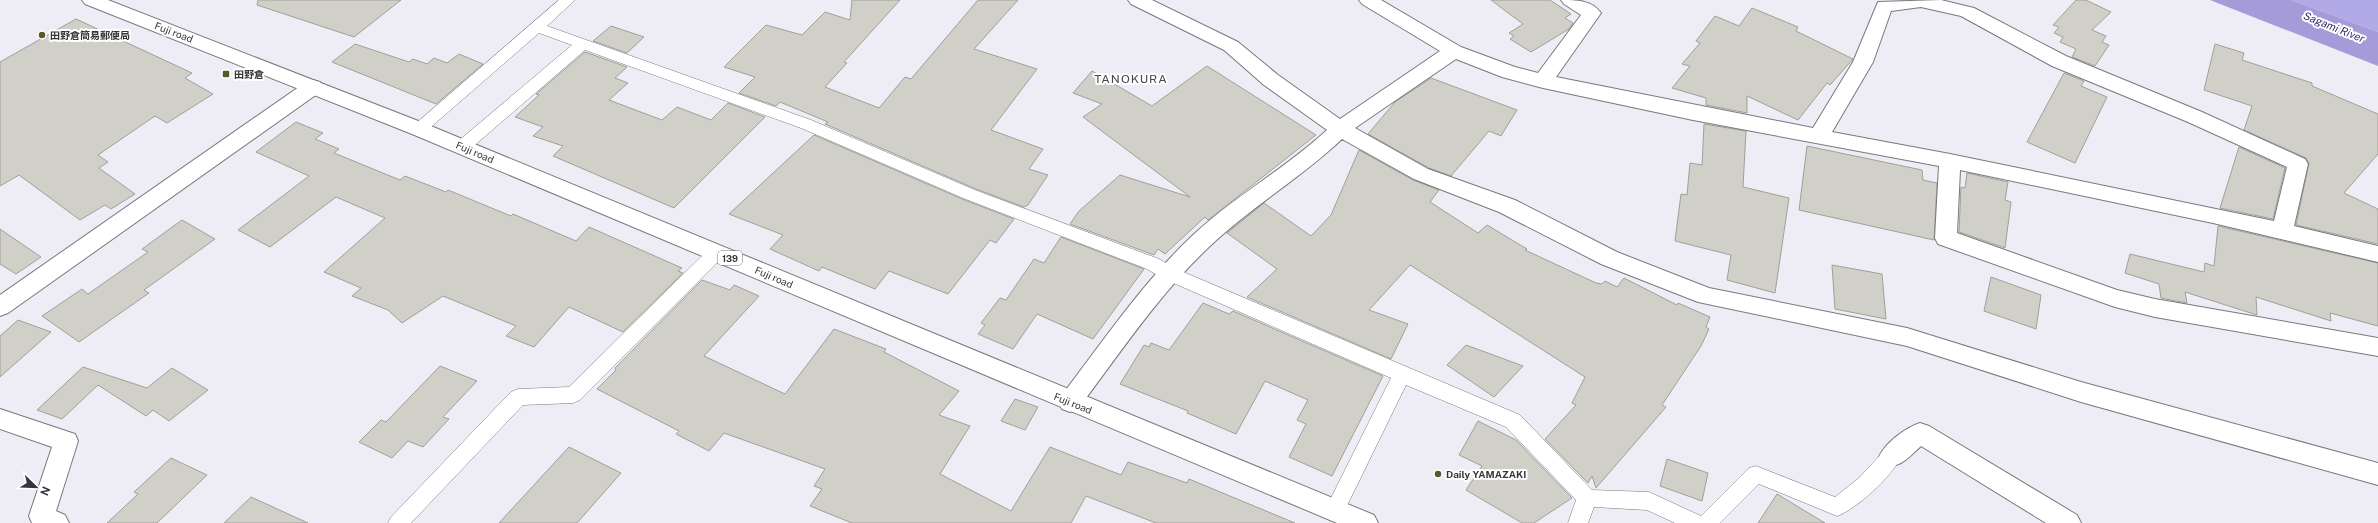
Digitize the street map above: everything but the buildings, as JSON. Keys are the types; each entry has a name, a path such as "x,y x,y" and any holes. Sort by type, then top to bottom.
{"main road":[{"name":"Fuji road","path":"92,0 419,129 1070,402 1365,523"},
{"path":"1137,0 1231,46 1271,80 1340,129 1421,174 1508,206 1609,258 1706,296 1907,337 2081,392 2378,474"},
{"path":"1368,0 1454,51 1509,72 1543,81 1693,113 1950,160 2282,231 2378,254"},
{"path":"1543,81 1596,7 1570,0"},
{"path":"1819,136 1863,62 1884,6 1921,1 1967,12 2059,61 2195,117 2298,164 2282,231"},
{"path":"1070,402 1168,273 1234,212 1320,148 1340,129 1454,51"},
{"path":"0,307 313,87"},
{"path":"1950,160 1946,238 2115,298 2155,308 2378,347"},
{"path":"0,419 66,440 42,516 56,523"},
{"path":"1891,457 1920,433 2068,523"}],"lane":[{"path":"419,129 568,0"},
{"path":"537,27 806,124 968,194 1153,264 1168,273 1402,375 1514,421 1587,498 1650,502 1695,523"},
{"path":"462,147 582,44"},
{"path":"398,523 518,397 573,394 716,253"},
{"path":"1335,510 1402,375"},
{"path":"1707,523 1756,474 1837,507 1866,484 1891,457"},
{"path":"1578,523 1587,498"}],"shaded area":[{"path":"2291,0 2378,0 2378,32"}],"water":[{"name":"Sagami River","path":"2210,0 2291,0 2378,32 2378,66"}],"place":[{"name":"田野倉簡易郵便局","path":"42,35"},
{"name":"田野倉","path":"226,74"},
{"name":"Daily YAMAZAKI","path":"1438,474"}],"district":[{"name":"TANOKURA","path":"1131,79"}]}
